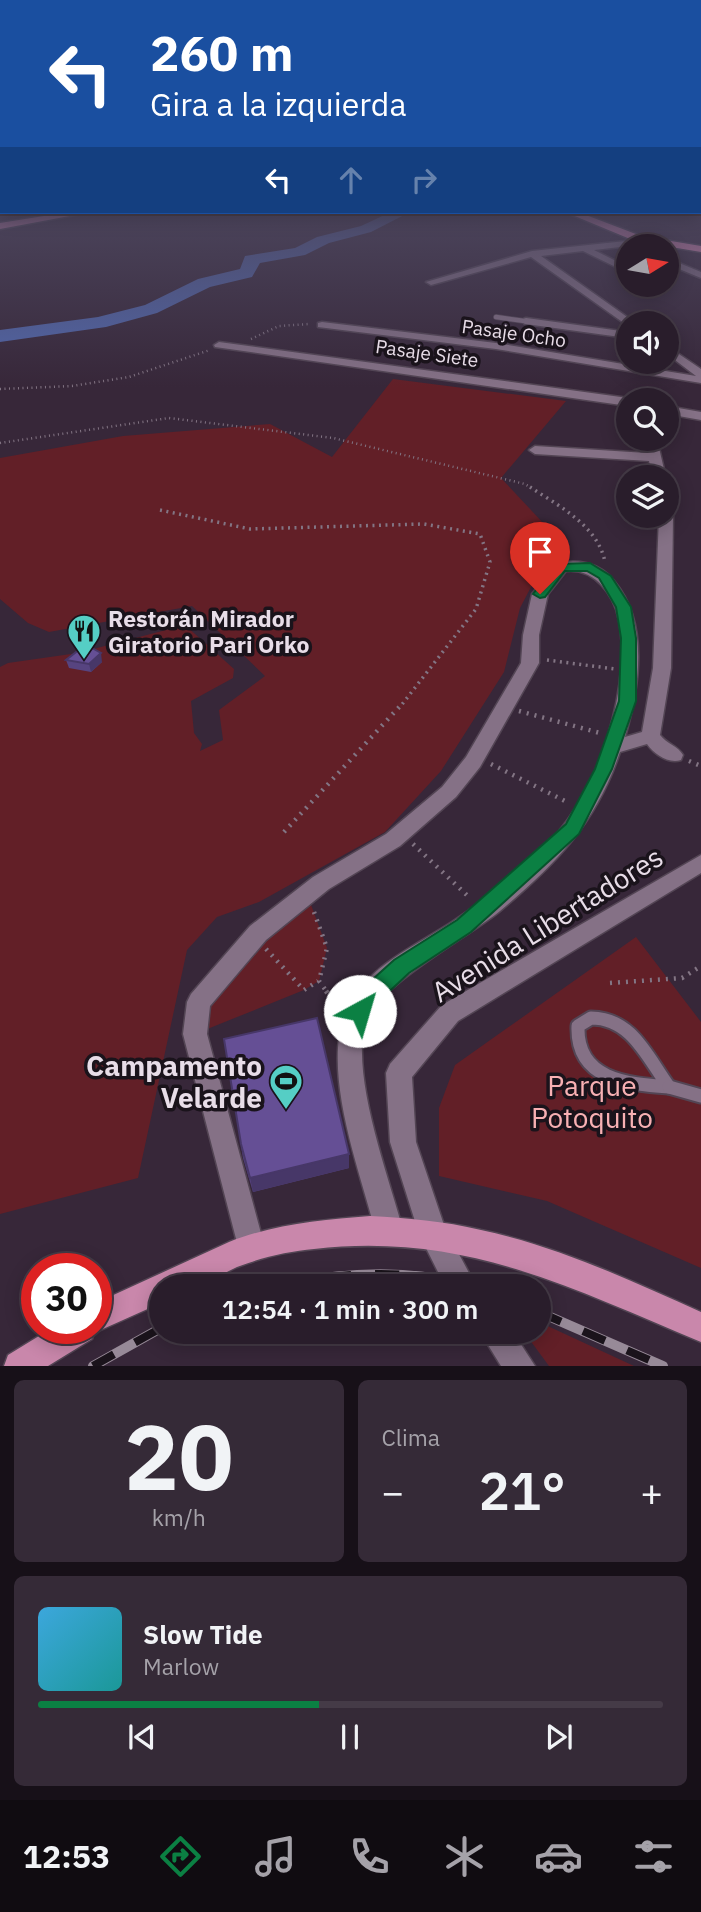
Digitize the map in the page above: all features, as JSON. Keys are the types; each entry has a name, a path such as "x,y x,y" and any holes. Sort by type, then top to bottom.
{"main road":[{"path":"192,1274 251,1248 318,1235 389,1230 433,1234 474,1240 590,1276 701,1327"},
{"path":"112,1311 149,1293"},
{"path":"19,1366 55,1344"}],"street":[{"path":"431,282 515,259"},
{"path":"539,259 616,313"},
{"path":"679,266 701,275"},
{"name":"Pasaje Ocho","path":"322,325 536,352 701,380"},
{"name":"Pasaje Siete","path":"219,345 616,400"},
{"path":"679,358 701,374"},
{"path":"679,413 701,418"},
{"path":"679,417 701,418"},
{"path":"535,450 654,457"},
{"path":"653,451 656,465"},
{"path":"666,528 662,668 651,736 659,747 674,755"},
{"path":"251,1248 195,1034 199,1002 255,937 307,894 401,833 449,792 476,756 531,658 531,635 540,594 561,567 590,567 604,576 623,607 628,638 628,701 583,810 572,829 483,909 401,966 369,996 352,1026 356,1094 389,1230"},
{"path":"613,742 651,736"},
{"name":"Avenida Libertadores","path":"455,1274 433,1234 403,1142 399,1073 450,1013 701,863"},
{"path":"504,1344 520,1366"}],"lane":[{"path":"496,317 616,333"},
{"path":"669,1087 625,1026 608,1018 591,1018 578,1027 579,1049 594,1068 617,1080 669,1087 701,1096"}],"path":[{"path":"0,389 72,386 129,377 201,355 219,345 247,341 269,328 291,322 322,325"},
{"path":"0,443 169,418 333,438 525,484 572,514 602,546 610,585"},
{"path":"160,510 249,529 407,524 455,526 480,534 490,562 476,609 416,689 284,832"},
{"path":"531,658 628,670"},
{"path":"504,707 613,742"},
{"path":"476,756 583,810"},
{"path":"401,833 483,909"},
{"path":"255,937 304,990 319,981 327,948 307,894"},
{"path":"610,983 682,978 701,966"},
{"path":"319,981 352,1026"}],"green space":[{"path":"393,379 566,401 501,478 545,525 552,547 520,608 504,672 441,771 385,832 259,902 217,917 187,950 138,1178 0,1214 0,667 8,663 78,653 185,625 234,669 233,678 191,701 194,733 202,744 200,751 223,740 219,710 265,676 192,606 49,632 28,623 0,599 0,458 123,436 270,424 332,457"},
{"path":"307,894 327,948 319,981 304,990 195,1034 199,1002"},
{"name":"Parque Potoquito","path":"636,937 701,1022 701,1268 547,1201 439,1176 439,1108 455,1065"},
{"path":"551,1328 634,1366 549,1366 533,1344 551,1344"}],"building":[{"path":"92,648 101,653 89,664 66,660 80,649"},
{"name":"Campamento Velarde","path":"317,1018 349,1154 250,1178 241,1144 224,1039"}],"waterway":[{"path":"0,336 99,323 151,309 204,283 246,273 253,266 251,260 259,259"}],"railway":[{"path":"551,1317 663,1366"},
{"path":"93,1366 149,1335"}],"place":[{"name":"Restorán Mirador Giratorio Pari Orko","path":"84,661"},
{"name":"Campamento Velarde","path":"286,1111"}],"route":[{"path":"360,1011 369,996 401,966 464,926 572,829 604,769 628,701 628,638 623,607 604,576 590,567 561,567 540,594"}]}
